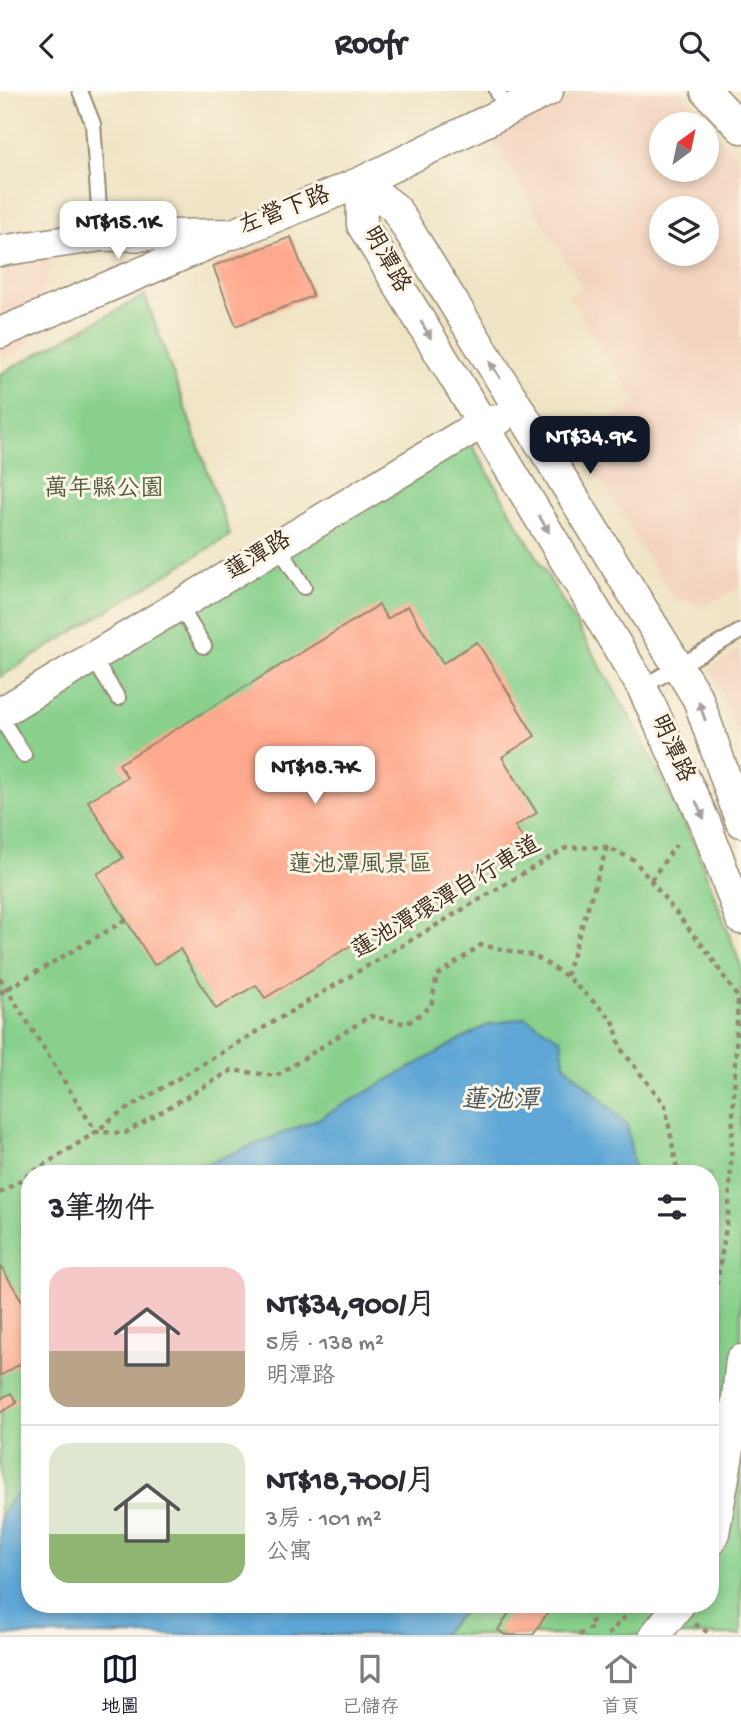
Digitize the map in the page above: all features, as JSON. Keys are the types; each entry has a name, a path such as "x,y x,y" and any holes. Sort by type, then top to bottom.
{"street":[{"name":"左營下路","path":"0,251 101,236 233,234 361,181 502,101 548,91"},
{"path":"706,91 741,128"},
{"name":"明潭路","path":"361,181 396,208 698,699 741,822"},
{"name":"明潭路","path":"361,181 362,225 642,687 705,822 741,919"},
{"path":"0,333 233,234"},
{"name":"蓮潭路","path":"0,715 482,423 523,414"},
{"path":"714,846 741,830"},
{"path":"719,1504 741,1360"},
{"path":"654,1635 672,1613"}],"lane":[{"path":"80,91 93,124 101,236"},
{"path":"278,545 304,587"},
{"path":"179,605 204,646"},
{"path":"642,687 741,631"},
{"path":"92,657 118,698"},
{"path":"0,715 23,755"}],"path":[{"path":"651,880 676,845"},
{"path":"566,976 607,847 634,860 709,954 738,997 729,1209 719,1271"},
{"name":"蓮池潭環潭自行車道","path":"44,1165 96,1132 115,1116 566,848 607,847"},
{"path":"0,993 126,920"},
{"path":"0,978 96,1132 125,1133 232,1070 276,1076 370,1016 407,1024 431,1006 437,976 481,945 535,956 566,976 613,1020 621,1049 665,1105 676,1165"},
{"name":"蓮池潭環潭自行車道","path":"0,1193 21,1180"},
{"path":"579,1635 594,1626 588,1613"},
{"path":"608,1635 628,1613"}],"shaded area":[{"path":"581,91 679,91 697,112 649,112 649,182 719,182 719,137 741,162 741,587 705,606 675,602 576,441 638,403 568,296 582,287 490,138"},
{"path":"52,257 29,345 0,361 0,265"},
{"path":"741,650 741,740 710,668"}],"green space":[{"name":"萬年縣公園","path":"145,295 230,535 0,677 0,374"},
{"name":"蓮池潭風景區","path":"469,440 634,724 696,847 741,966 741,1635 0,1635 0,722"}],"water":[{"name":"蓮池潭","path":"525,1017 561,1039 564,1064 627,1124 634,1165 204,1165 318,1119 485,1026"},
{"path":"21,1492 21,1613 462,1613 441,1635 0,1635 0,1518 11,1499"}],"building":[{"path":"291,237 313,296 236,326 213,266"},
{"path":"379,605 387,619 408,606 443,663 477,642 535,736 502,757 537,813 515,826 524,840 265,998 256,985 216,1009 180,949 154,965 97,874 123,858 88,801 127,777 119,764"},
{"path":"0,1265 21,1299 21,1363 0,1376"},
{"path":"11,1393 17,1403 0,1413 0,1399"},
{"path":"509,1613 547,1613 533,1635 505,1635 498,1630"}]}
